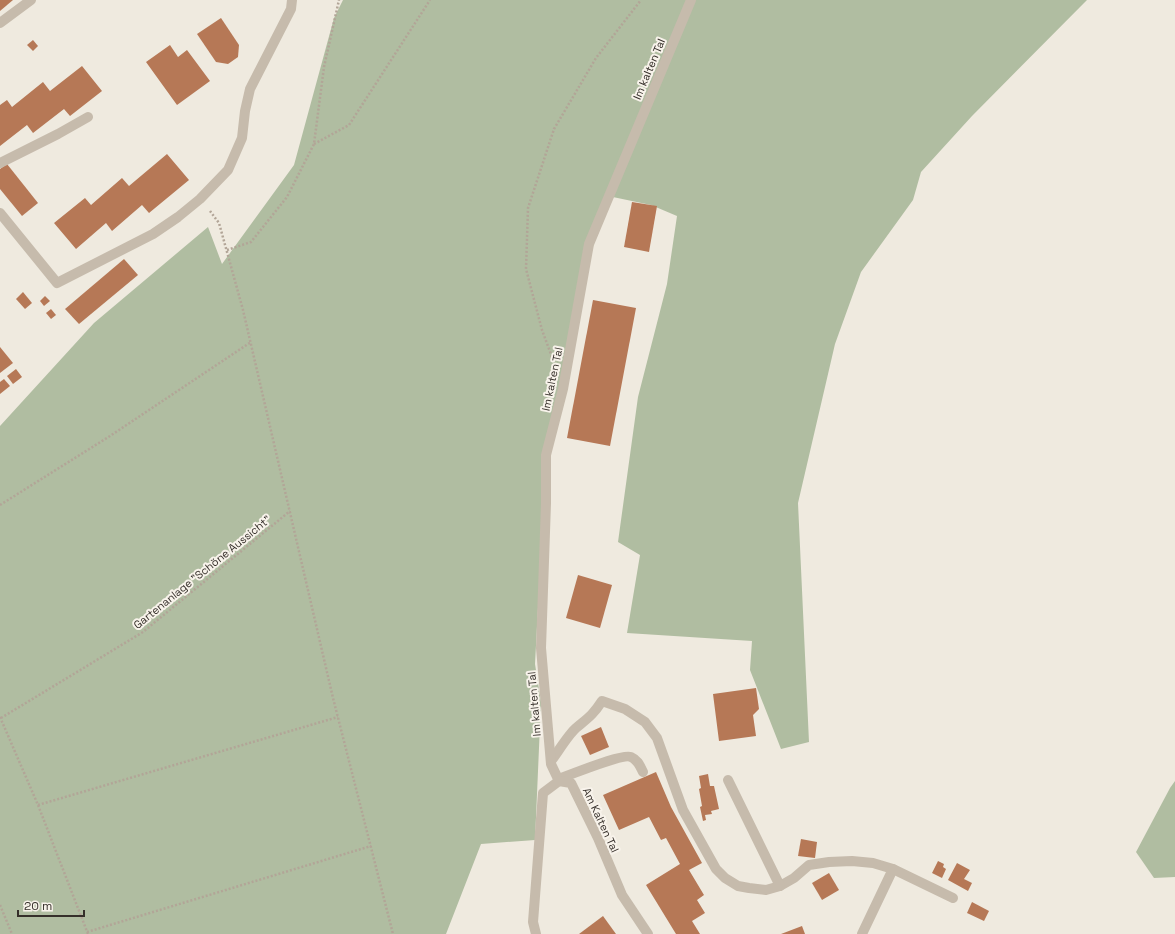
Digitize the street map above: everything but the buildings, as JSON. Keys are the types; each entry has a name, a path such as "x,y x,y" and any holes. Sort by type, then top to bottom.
{"street":[{"path":"0,23 30,0"},
{"path":"0,213 57,283 153,234 178,217 200,199 228,170 242,138 245,111 250,89 291,9 292,0"},
{"name":"Im kalten Tal","path":"559,780 551,764 541,648 546,503 546,455 563,389 590,244 691,0"},
{"path":"0,162 58,134 88,117"},
{"path":"551,762 575,729 594,713 602,701 625,710 645,722 657,738 683,810 716,869 725,878 738,886 766,890 780,886 794,878 809,865 852,861 872,863 892,869 953,898"},
{"path":"536,934 533,922 543,793 559,780 616,758 630,756 637,761 643,772"},
{"name":"Am Kalten Tal","path":"559,780 571,783 598,838 622,895 648,934"},
{"path":"728,780 780,886"},
{"path":"862,934 892,869"}],"path":[{"path":"227,250 251,242 287,197 314,144 324,67 339,0"},
{"path":"314,144 349,125 430,0"},
{"path":"553,359 542,330 526,269 528,208 554,129 596,58 642,0"},
{"path":"200,199 219,223 243,310 338,717 393,934"},
{"path":"0,505 110,436 251,342"},
{"name":"Gartenanlage \"Schöne Aussicht\"","path":"290,511 143,632 0,718 38,805 88,933 371,846"},
{"path":"38,805 338,717"},
{"path":"0,905 12,934"}],"green space":[{"path":"343,0 1087,0 972,116 921,172 913,200 861,272 835,344 798,503 809,742 781,749 750,670 752,641 627,633 640,555 618,542 638,397 667,284 677,216 651,205 608,196 587,267 545,476 535,664 541,702 535,840 481,844 446,934 0,934 0,426 94,323 208,227 222,264 294,165 334,18"},
{"path":"1175,781 1175,877 1154,878 1136,852"}]}
